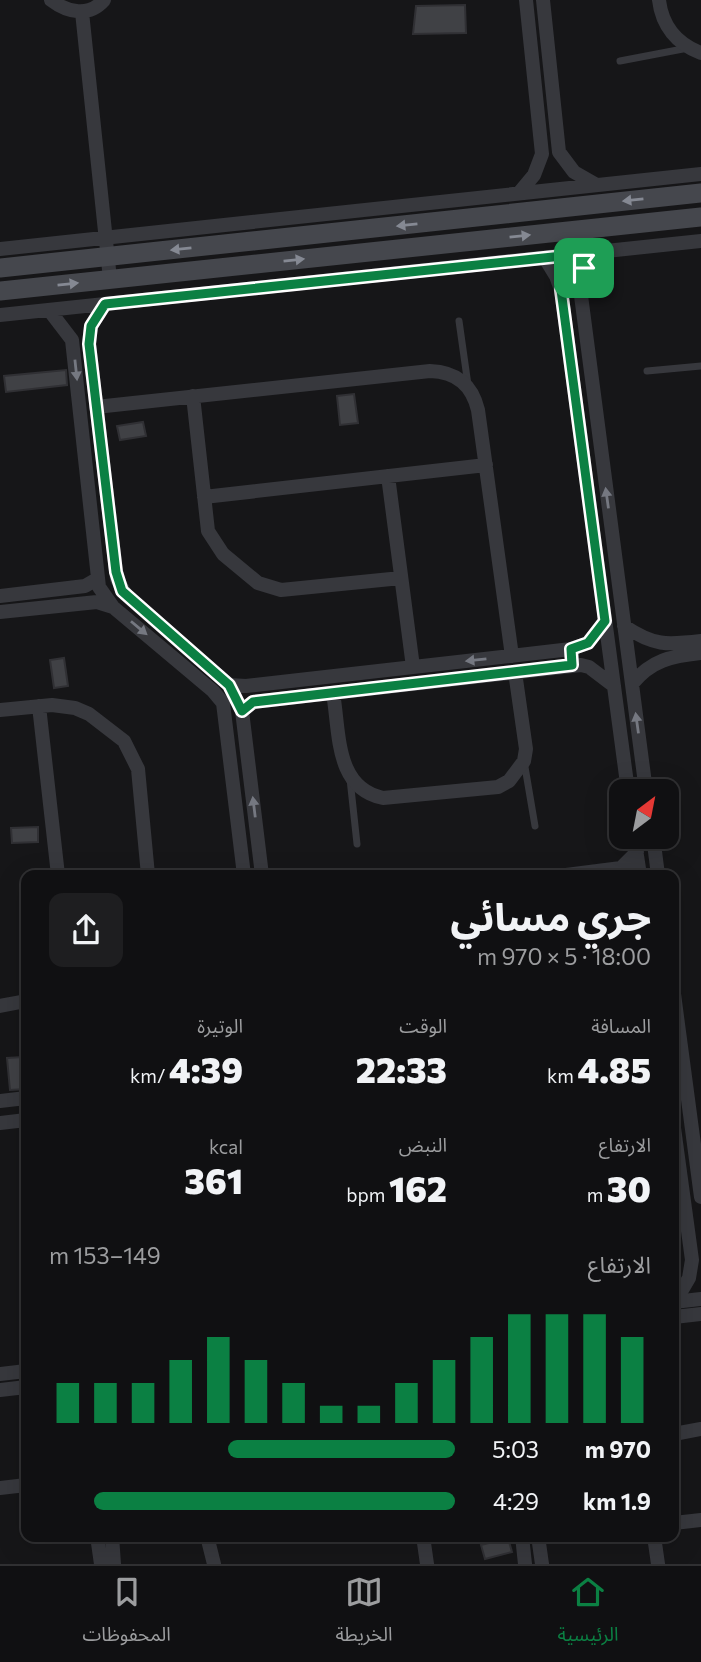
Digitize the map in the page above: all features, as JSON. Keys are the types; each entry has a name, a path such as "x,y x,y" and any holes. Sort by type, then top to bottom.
{"street":[{"path":"51,0 68,11 82,12 92,10 104,0"},
{"path":"519,193 540,165 542,153 526,0"},
{"path":"544,0 559,152 565,163 584,180 596,185"},
{"path":"659,0 661,14 671,33 694,51"},
{"path":"82,12 110,279"},
{"path":"539,120 556,118"},
{"path":"0,268 106,247 519,193 701,174"},
{"path":"0,248 106,247 701,193"},
{"path":"0,291 701,218"},
{"path":"0,315 701,242"},
{"path":"591,253 579,288 645,779"},
{"path":"545,258 561,290 627,779"},
{"path":"561,290 579,288"},
{"path":"105,304 91,326 89,338 119,585 126,595 229,685 242,711 261,870"},
{"path":"49,310 72,340 97,579 102,594 113,607 213,691 223,703 243,870"},
{"path":"96,407 430,371 451,374 468,386 478,410 512,656"},
{"path":"193,396 204,497 212,540 258,583 281,590 401,578"},
{"path":"204,497 486,465"},
{"path":"388,476 413,667"},
{"path":"0,596 85,586 97,579"},
{"path":"0,612 97,602 113,607"},
{"path":"229,685 246,686 571,649 588,643 605,621"},
{"path":"624,626 650,642 674,650 701,653"},
{"path":"632,684 650,666 674,650 701,641"},
{"path":"571,649 572,665"},
{"path":"242,711 253,702 572,665 589,667 614,686"},
{"path":"333,693 349,778 367,795 383,798 498,787 509,781 524,761 526,749 515,672"},
{"path":"0,710 60,705 82,710 119,736 128,746 138,769 148,870"},
{"path":"39,706 57,870"},
{"path":"605,870 621,868 633,849"},
{"path":"637,849 639,870"},
{"path":"655,849 657,870"},
{"path":"0,1006 21,1002"},
{"path":"679,1031 701,1196"},
{"path":"3,1098 21,1098"},
{"path":"0,1123 21,1121"},
{"path":"679,1158 696,1260 679,1297"},
{"path":"679,1306 701,1299"},
{"path":"679,1308 701,1314"},
{"path":"0,1374 21,1372"},
{"path":"0,1390 21,1388"},
{"path":"679,1433 701,1429"},
{"path":"0,1488 21,1486"},
{"path":"679,1522 701,1520"},
{"path":"98,1542 101,1564"},
{"path":"112,1542 114,1564"},
{"path":"208,1542 214,1564"},
{"path":"423,1542 423,1564"},
{"path":"523,1542 526,1564"},
{"path":"539,1542 542,1564"},
{"path":"655,1542 658,1564"}],"lane":[{"path":"620,61 694,51"},
{"path":"459,321 468,386"},
{"path":"648,371 701,366"},
{"path":"524,761 535,826"},
{"path":"349,778 357,844"}],"building":[{"path":"465,5 466,33 413,34 416,6"},
{"path":"66,370 67,385 6,392 4,376"},
{"path":"354,394 358,423 340,425 337,396"},
{"path":"143,422 146,436 120,440 117,426"},
{"path":"64,658 68,686 54,688 50,660"},
{"path":"38,827 38,842 12,843 11,828"},
{"path":"21,1057 21,1089 10,1090 7,1058"},
{"path":"509,1542 512,1552 485,1559 481,1545"}],"route":[{"path":"591,253 584,268 579,288 561,290 605,621 588,643 571,649 572,665 253,702 242,711 229,685 122,591 116,572 89,344 91,326 105,304 591,253"}]}
